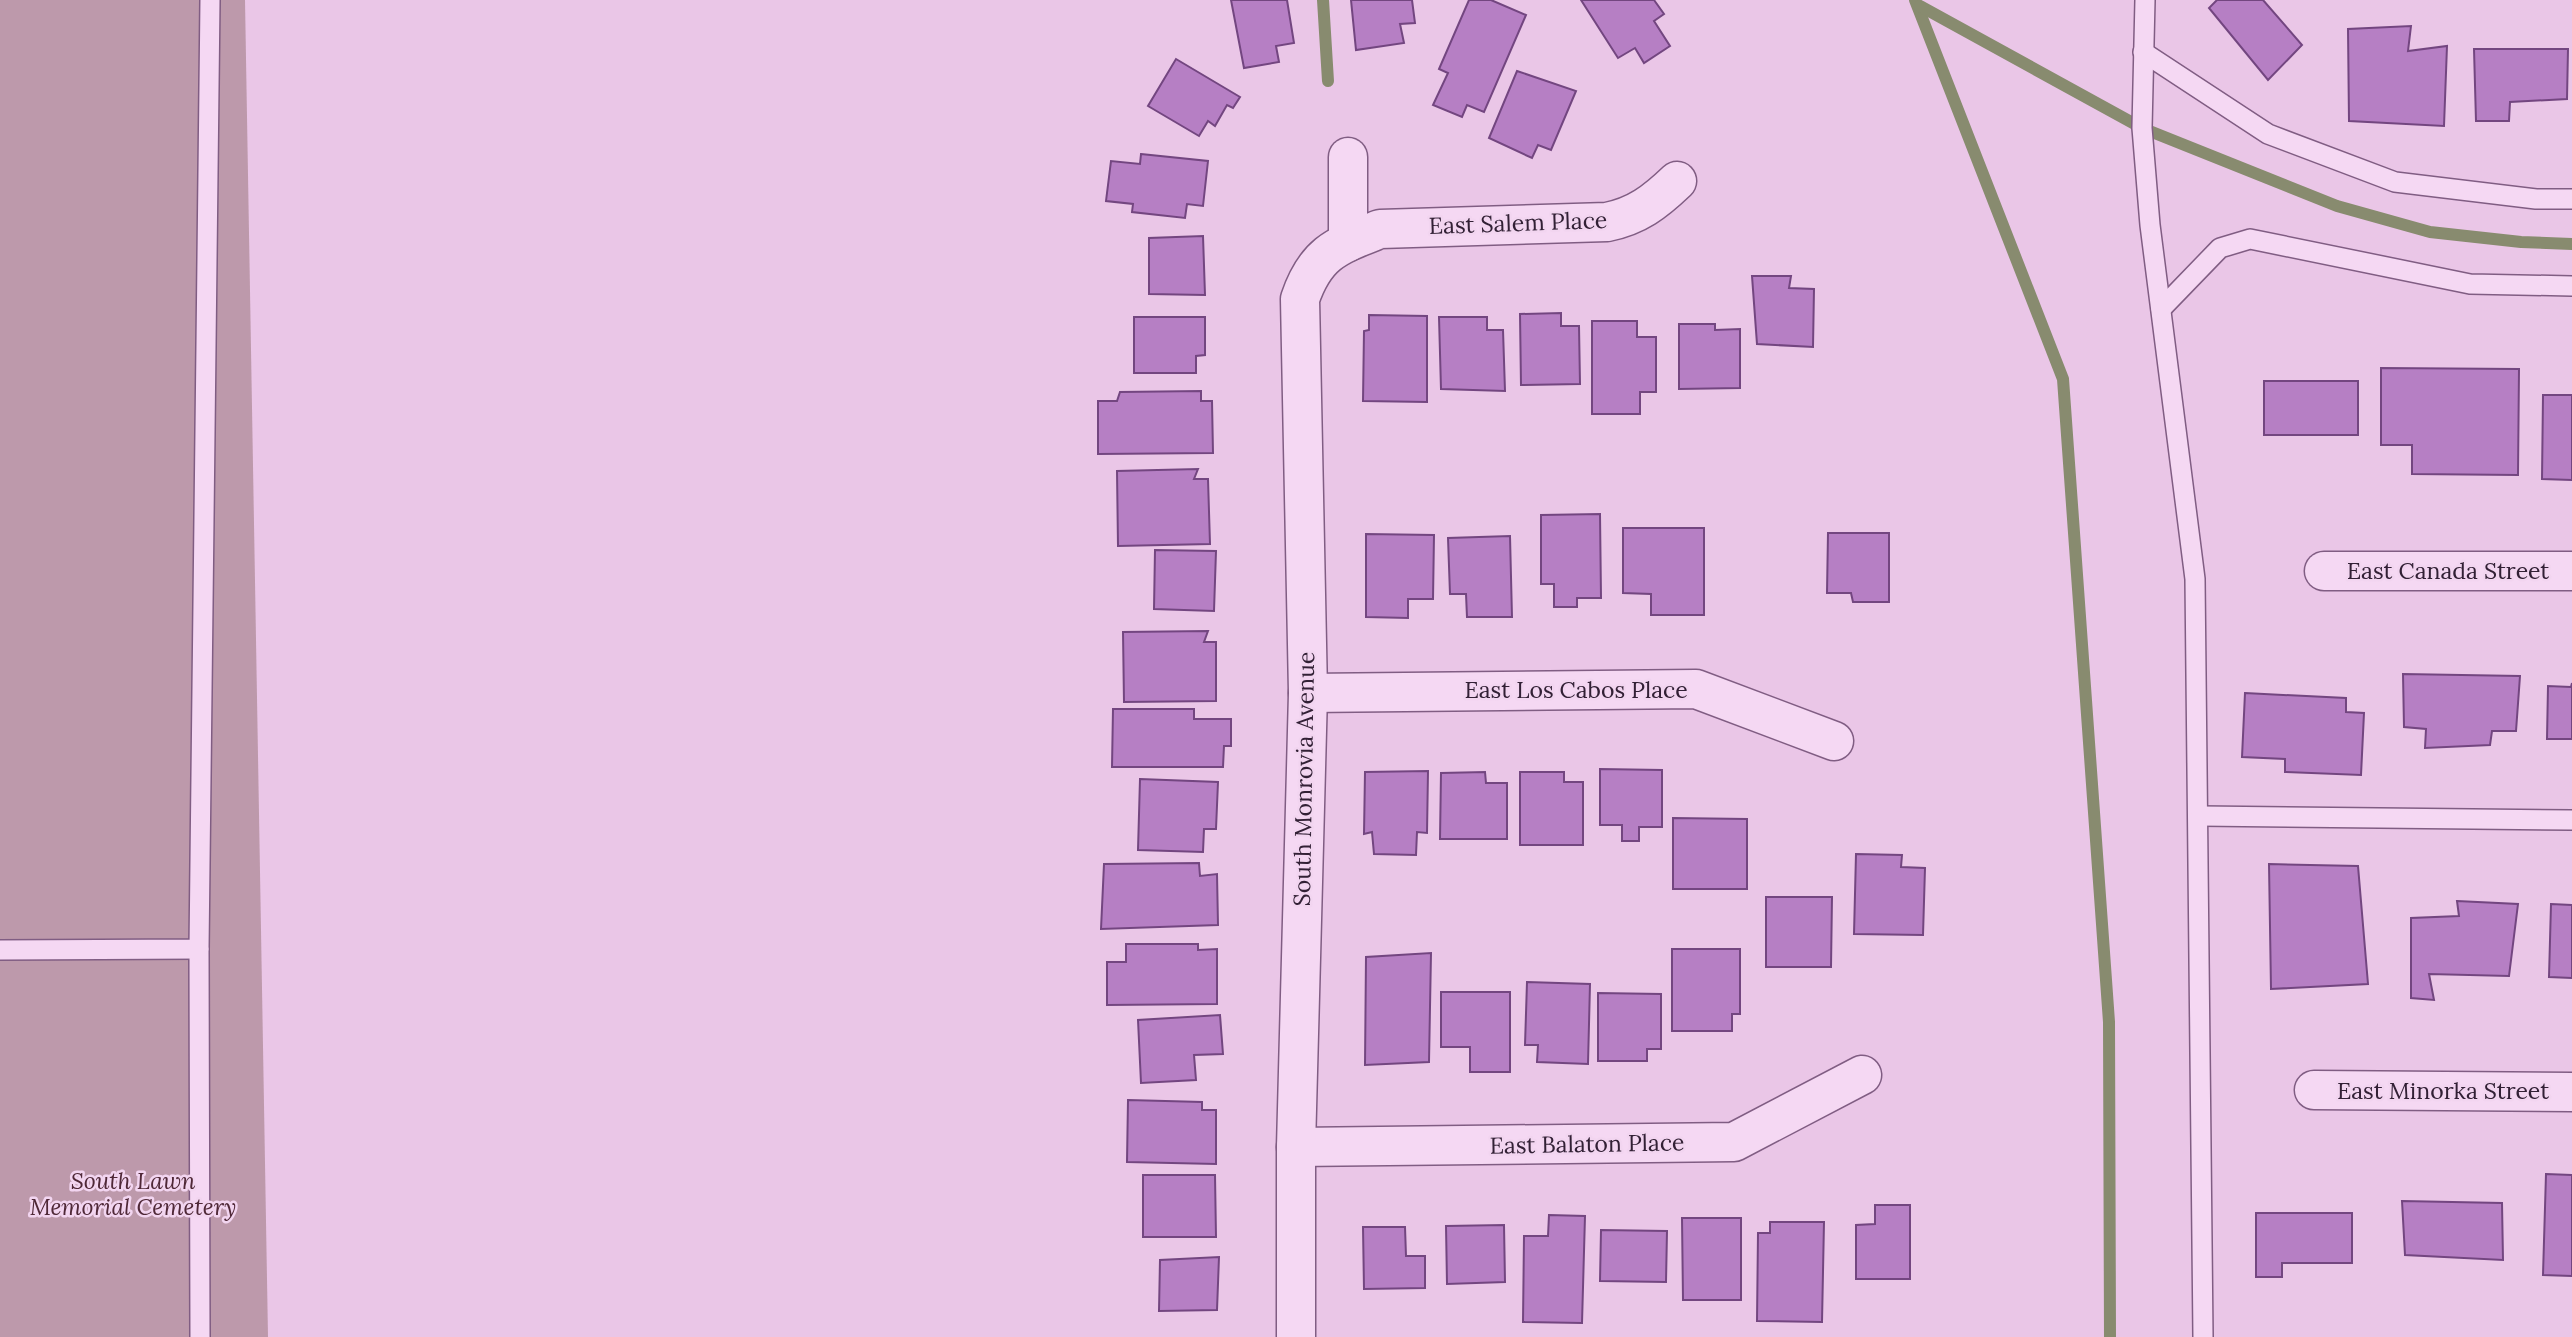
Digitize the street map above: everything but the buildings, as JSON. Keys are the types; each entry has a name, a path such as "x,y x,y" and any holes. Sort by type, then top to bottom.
{"street":[{"path":"1348,157 1348,242"},
{"name":"East Salem Place","path":"1348,242 1380,229 1630,218 1656,201 1677,181"},
{"name":"South Monrovia Avenue","path":"1296,1337 1296,1147 1308,693 1300,299 1309,274 1320,260 1348,242"},
{"name":"East Canada Street","path":"2324,571 2572,571"},
{"name":"East Los Cabos Place","path":"1308,693 1696,689 1834,741"},
{"name":"East Balaton Place","path":"1296,1147 1734,1142 1862,1074"},
{"name":"East Minorka Street","path":"2314,1090 2572,1092"}],"lane":[{"path":"200,1337 199,950 211,0"},
{"path":"2145,0 2142,128 2161,309 2196,579 2203,1337"},
{"path":"2143,52 2268,134 2395,182 2536,199 2572,199"},
{"path":"2161,309 2220,248 2250,239 2470,284 2572,286"},
{"path":"2200,816 2572,820"},
{"path":"0,950 199,950"}],"green space":[{"name":"South Lawn Memorial Cemetery","path":"0,0 245,0 268,1337 0,1337"}],"waterway":[{"path":"1323,0 1328,81"},
{"path":"1915,0 2063,379 2109,1022 2110,1337"},
{"path":"1920,6 2142,128 2337,206 2430,232 2521,242 2572,244"}]}
